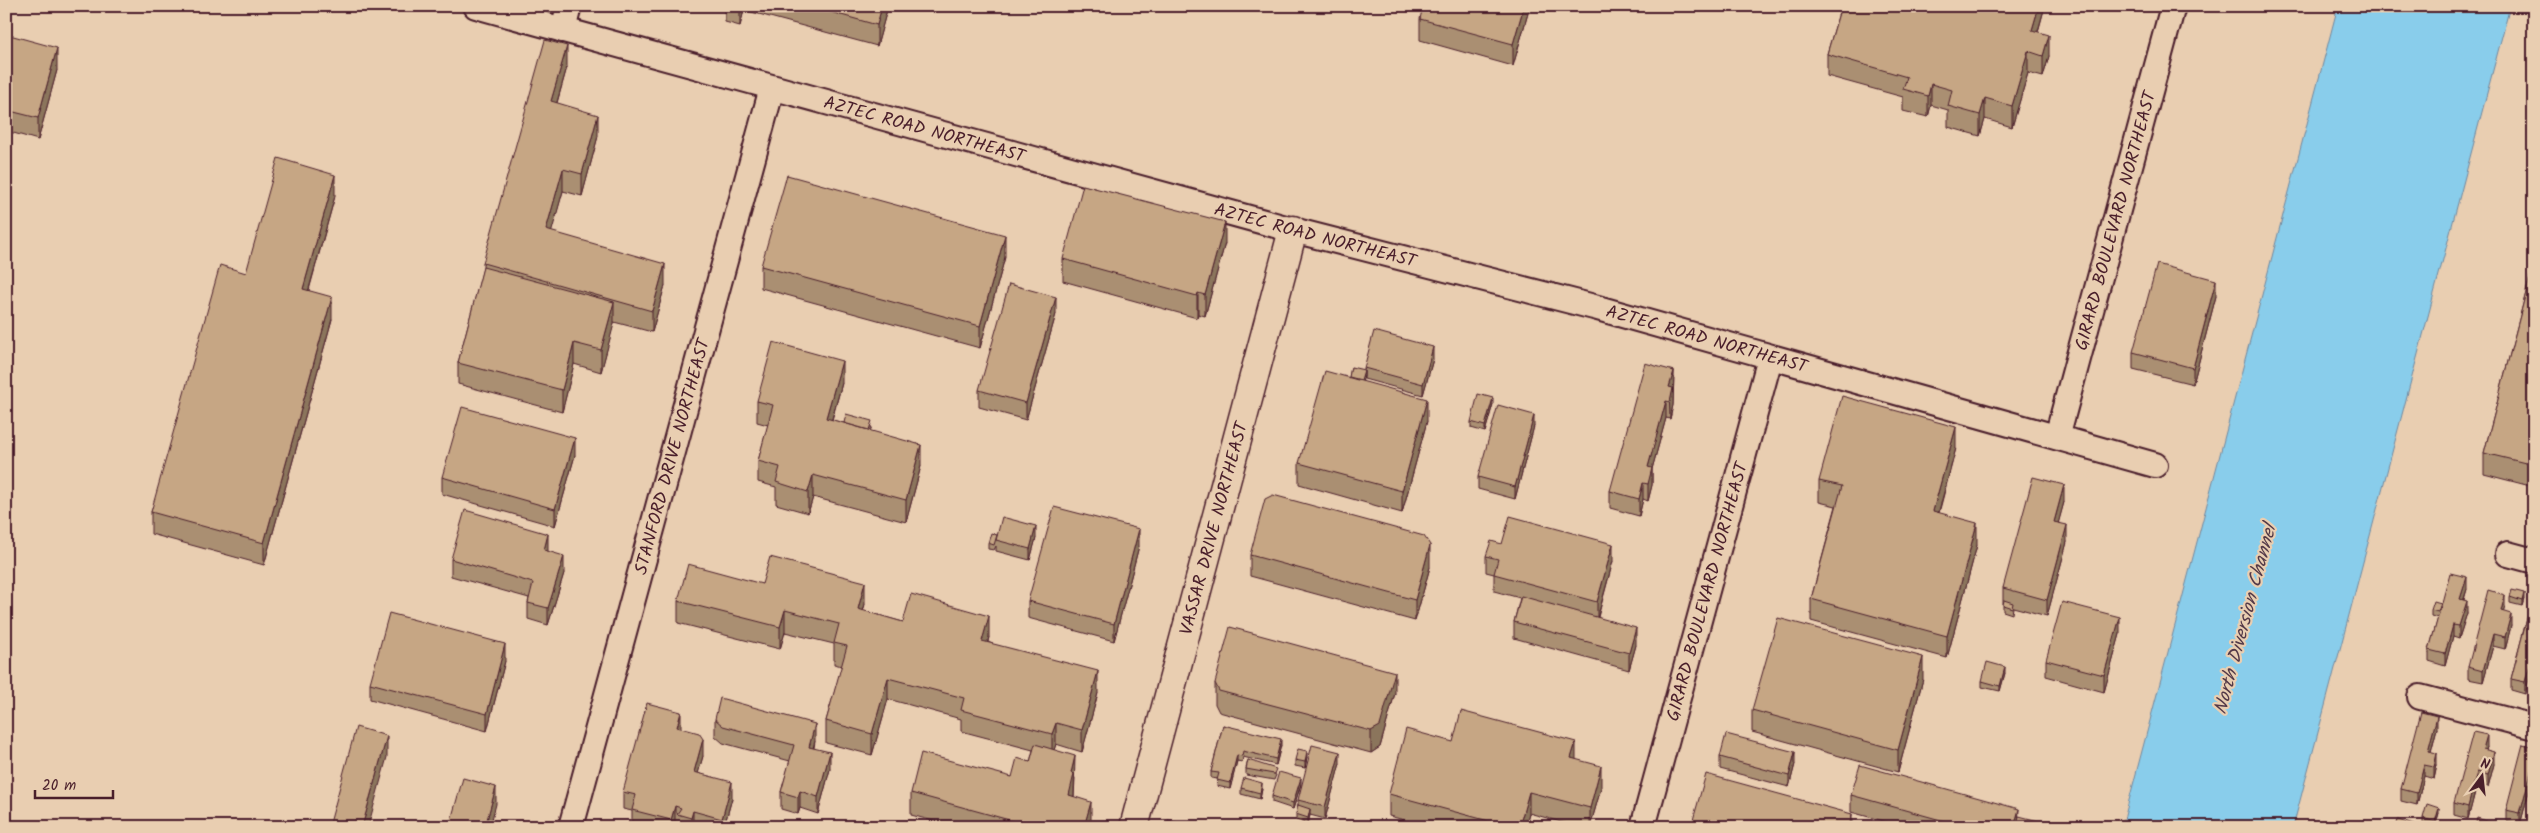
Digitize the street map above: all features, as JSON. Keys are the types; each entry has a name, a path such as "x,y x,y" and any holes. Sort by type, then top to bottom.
{"street":[{"name":"AZTEC ROAD NORTHEAST","path":"476,6 1293,230 1594,307 2155,465"},
{"path":"563,30 569,6"},
{"name":"GIRARD BOULEVARD NORTHEAST","path":"2057,437 2173,6"},
{"name":"STANFORD DRIVE NORTHEAST","path":"571,827 772,88"},
{"name":"VASSAR DRIVE NORTHEAST","path":"1134,827 1293,230"},
{"name":"GIRARD BOULEVARD NORTHEAST","path":"1643,827 1770,358"},
{"path":"2508,554 2534,561"},
{"path":"2420,697 2534,728"}],"water":[{"name":"North Diversion Channel","path":"2338,6 2510,6 2293,827 2122,827"}],"building":[{"path":"809,6 882,6 877,25"},
{"path":"1423,6 1524,6 1513,44 1420,19"},
{"path":"1841,6 2039,6 2032,30 2049,35 2043,56 2028,51 2012,106 1985,98 1980,115 1948,106 1952,90 1931,84 1928,96 1903,89 1907,77 1827,54"},
{"path":"6,34 57,48 38,118 10,111 6,123"},
{"path":"545,40 567,46 551,101 598,115 582,174 563,169 546,230 665,264 652,311 483,263"},
{"path":"278,158 335,175 303,289 332,297 264,543 151,512 220,265 246,273"},
{"path":"787,175 1005,235 980,326 761,266"},
{"path":"1083,185 1225,222 1205,295 1198,293 1197,296 1063,259"},
{"path":"2534,262 2534,465 2484,453"},
{"path":"2157,264 2216,280 2193,368 2133,352"},
{"path":"483,267 614,302 601,350 574,343 562,390 458,363"},
{"path":"1009,284 1056,297 1026,403 979,390"},
{"path":"1374,331 1433,347 1423,384 1364,368"},
{"path":"773,342 842,361 826,418 921,445 906,500 813,475 808,492 776,482 780,467 758,461 773,405 757,401"},
{"path":"1645,363 1674,371 1669,387 1673,388 1670,402 1666,401 1648,467 1652,468 1648,484 1643,483 1639,499 1610,491"},
{"path":"1351,367 1364,370 1361,380 1349,377"},
{"path":"1325,371 1427,399 1402,491 1299,463"},
{"path":"1478,394 1493,398 1485,426 1471,422"},
{"path":"1842,396 1956,427 1933,511 1977,523 1947,636 1811,599 1842,486 1819,481"},
{"path":"1498,405 1534,415 1515,487 1478,477"},
{"path":"462,407 575,438 555,509 442,477"},
{"path":"846,414 872,421 869,430 844,423"},
{"path":"2033,477 2064,485 2054,522 2067,525 2047,600 2003,588"},
{"path":"1273,495 1424,536 1430,545 1415,600 1250,555 1265,499"},
{"path":"1054,507 1139,529 1114,624 1028,601"},
{"path":"465,510 548,534 544,550 564,556 548,608 528,603 533,583 451,559"},
{"path":"1510,516 1613,544 1597,602 1494,574 1498,559 1486,556 1491,541 1502,544"},
{"path":"1002,517 1036,526 1030,549 996,540"},
{"path":"991,533 997,535 994,545 988,543"},
{"path":"770,557 865,582 858,609 903,622 911,594 989,616 982,641 1098,671 1082,730 1056,723 1052,734 961,710 964,698 888,678 872,734 826,721 847,646 834,643 839,624 785,610 780,627 678,601 688,564 762,584"},
{"path":"2450,573 2467,577 2460,599 2467,601 2459,626 2453,625 2445,654 2429,650"},
{"path":"2488,590 2505,595 2501,611 2511,614 2505,637 2493,634 2483,671 2468,667"},
{"path":"2512,590 2524,593 2522,601 2510,597"},
{"path":"1521,596 1636,628 1629,653 1514,622"},
{"path":"2004,600 2013,603 2012,608 2003,605"},
{"path":"2434,601 2441,603 2438,612 2431,610"},
{"path":"2062,602 2120,617 2104,675 2046,660"},
{"path":"389,613 505,644 487,714 370,683"},
{"path":"2528,614 2534,616 2534,650 2525,682 2511,679"},
{"path":"1778,618 1923,657 1898,750 1752,710"},
{"path":"1230,627 1395,672 1380,726 1371,731 1219,691 1215,683"},
{"path":"1987,662 2005,667 2000,686 1982,681"},
{"path":"720,698 815,724 809,747 830,752 818,797 800,791 798,797 781,792 794,745 723,726 715,719"},
{"path":"647,703 681,712 677,727 699,733 703,739 694,772 732,782 722,819 693,811 691,818 677,814 681,808 675,806 671,820 632,810 636,795 623,792"},
{"path":"1461,711 1576,742 1571,758 1601,766 1590,808 1529,792 1519,827 1511,827 1389,794 1406,729 1453,742"},
{"path":"2421,712 2437,716 2428,751 2437,753 2434,767 2424,765 2417,793 2401,789"},
{"path":"1223,725 1281,739 1276,759 1243,751 1242,756 1237,755 1230,783 1217,780 1219,773 1211,772"},
{"path":"356,727 387,736 362,827 329,827"},
{"path":"2473,732 2487,735 2483,749 2494,752 2488,775 2477,772 2468,807 2454,803"},
{"path":"1726,734 1795,752 1789,776 1720,757"},
{"path":"1035,744 1075,756 1071,773 1074,774 1069,795 1091,802 1084,827 1012,827 1013,821 911,793 921,753 1012,777 1017,758 1030,762"},
{"path":"2523,744 2534,747 2534,760 2520,813 2506,810"},
{"path":"1312,745 1340,752 1325,807 1298,800"},
{"path":"1298,749 1307,751 1305,762 1295,760"},
{"path":"1248,760 1276,769 1274,774 1246,769"},
{"path":"1860,765 2019,809 2014,827 1966,827 1851,795"},
{"path":"1279,772 1301,778 1293,803 1272,796"},
{"path":"1706,774 1852,814 1849,827 1691,827"},
{"path":"463,778 496,787 485,827 449,827"},
{"path":"1244,778 1262,783 1260,793 1241,788"},
{"path":"2427,804 2439,808 2435,822 2423,818"},
{"path":"1298,805 1310,809 1308,818 1296,814"},
{"path":"2019,816 2062,827 2017,827"},
{"path":"2477,818 2490,822 2488,827 2475,827"},
{"path":"1168,820 1194,827 1167,827"},
{"path":"2398,820 2417,826 2396,827"}]}
